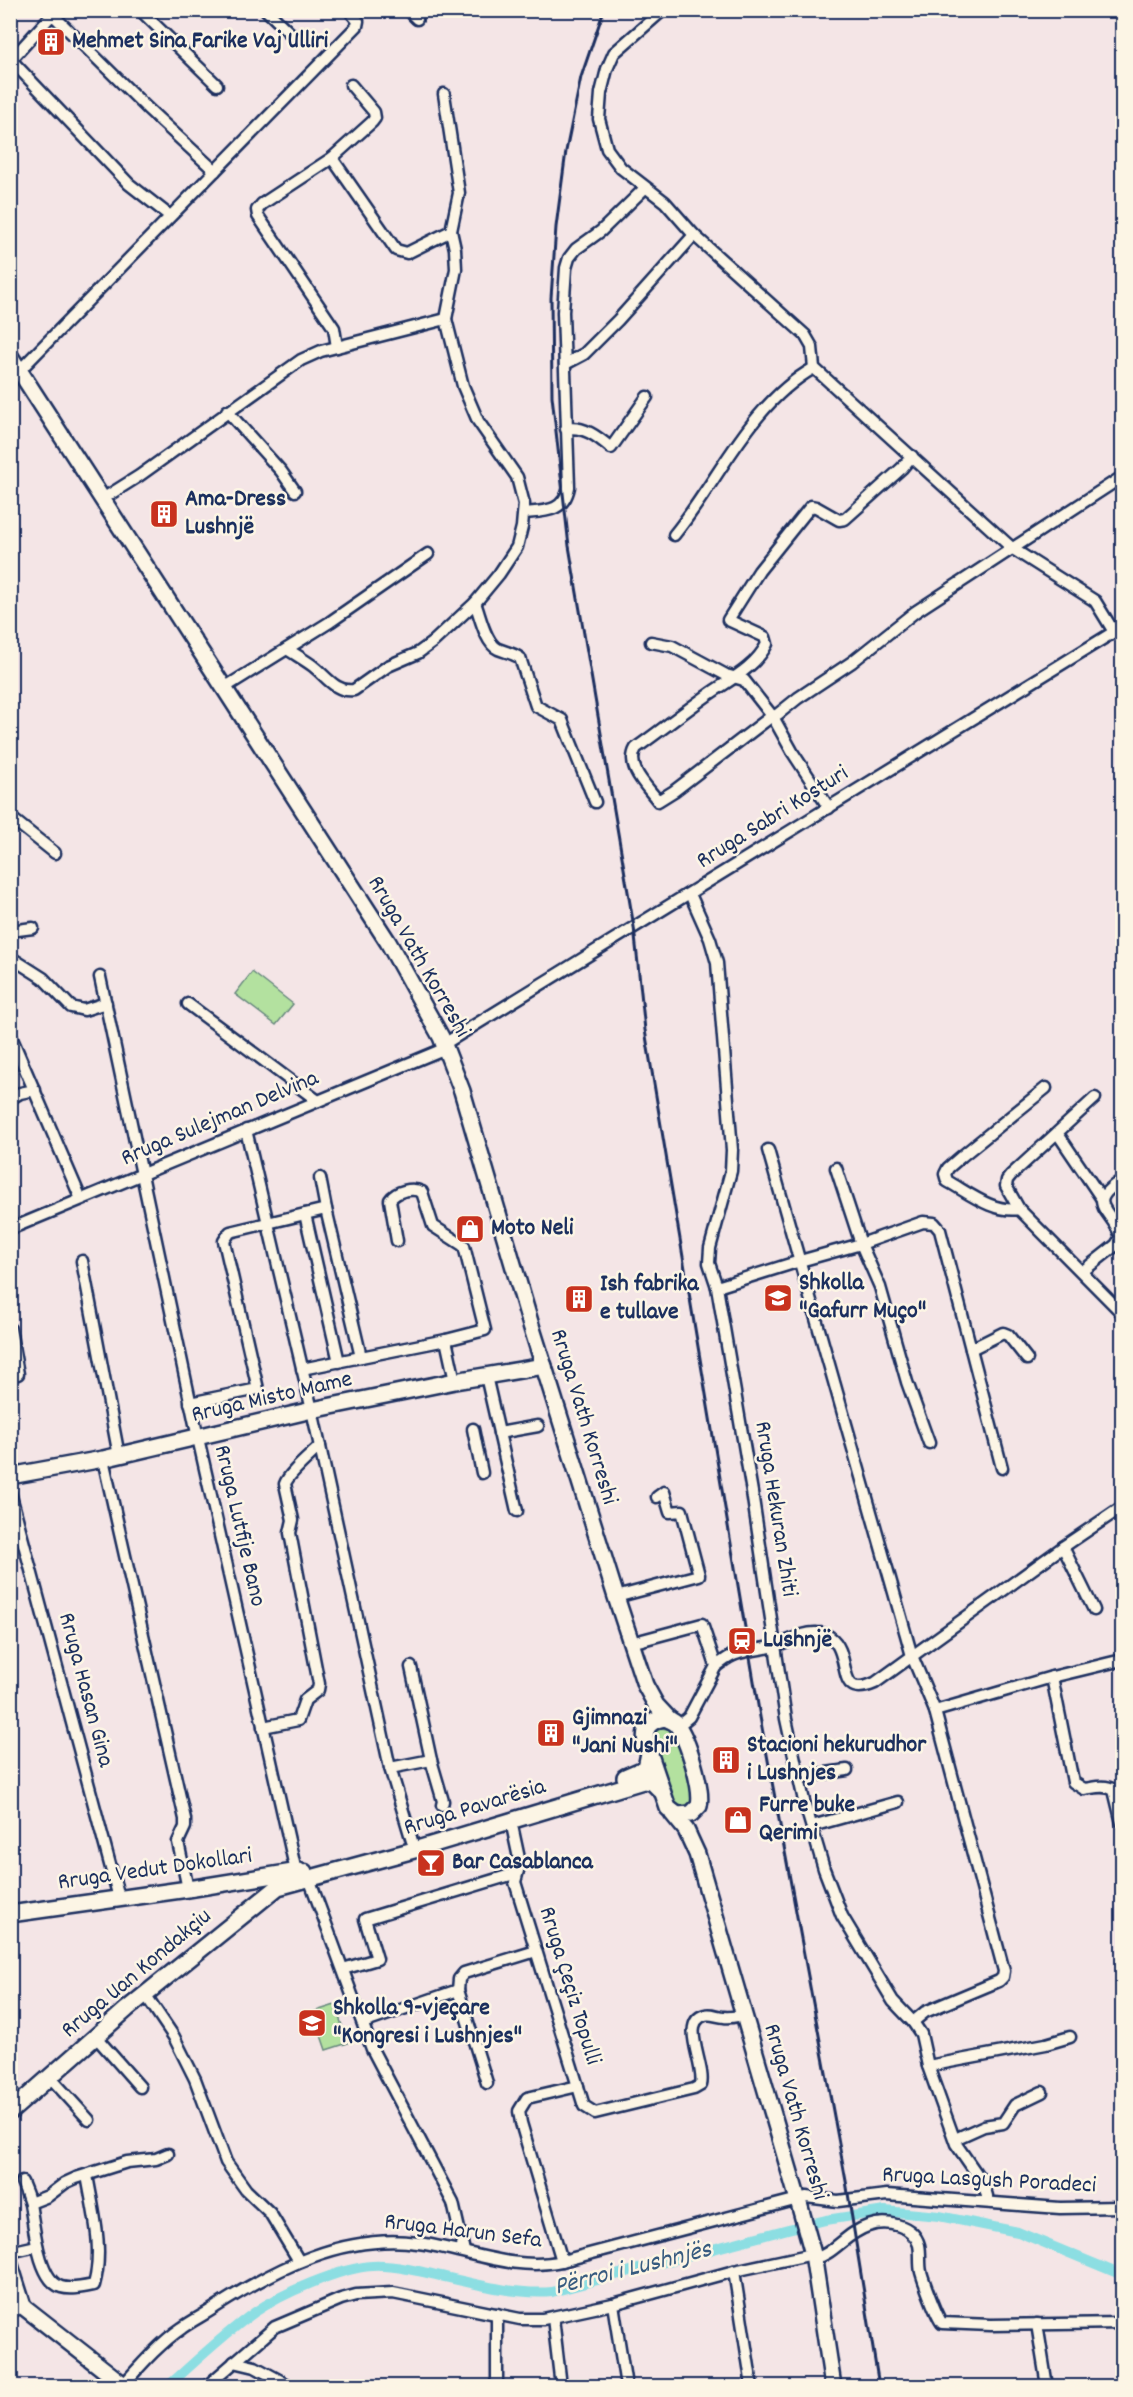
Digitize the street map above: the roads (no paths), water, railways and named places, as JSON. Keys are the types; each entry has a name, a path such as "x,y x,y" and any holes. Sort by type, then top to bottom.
{"main road":[{"name":"Rruga Vath Korreshi","path":"10,356 15,373 104,498 388,942 424,1003 445,1046 458,1081 615,1597 645,1685 649,1711 645,1739 660,1790 668,1809 686,1830 697,1854 799,2203 812,2253 833,2386"},
{"name":"Rruga Misto Mame","path":"10,1476 119,1456 312,1410 455,1381 544,1366"},
{"name":"Rruga Vath Korreshi","path":"645,1685 656,1704 674,1723 689,1753 700,1796 695,1832 697,1854"},
{"path":"646,1729 656,1720 674,1723"},
{"name":"Rruga Pavarësia","path":"303,1875 412,1840 636,1774 647,1767 649,1753"},
{"name":"Rruga Pavarësia","path":"303,1875 512,1821 645,1781 654,1784 660,1790"},
{"path":"672,1813 688,1815 698,1809"},
{"name":"Rruga Uan Kondakçiu","path":"10,2112 269,1883 282,1885 303,1875"},
{"name":"Rruga Vedut Dokollari","path":"10,1914 119,1898 269,1883"},
{"path":"10,2265 15,2305 106,2381 124,2386"}],"street":[{"path":"140,10 217,85"},
{"path":"266,10 293,36"},
{"path":"15,373 357,26 358,21 349,10"},
{"path":"408,10 417,19"},
{"path":"663,10 614,53 607,69 601,93 599,120 607,149 621,168 665,202 694,235 805,335 812,347 814,368 1013,549 1095,600 1118,629"},
{"path":"170,216 129,184 11,61 50,17 58,14 147,108 215,171"},
{"path":"337,347 334,328 258,216 257,210 262,204 332,158 375,118 374,112 351,85"},
{"path":"287,649 337,687 349,691 354,690 388,666 418,653 433,642 475,603 499,574 517,547 524,513 517,477 478,421 463,386 446,319 456,269 451,231 453,210 459,193 444,94"},
{"path":"332,158 396,250 407,253 451,231"},
{"path":"524,513 543,513 566,500 569,487 563,312 566,268 569,258 576,249 601,231 645,188"},
{"path":"565,364 584,354 618,320 694,235"},
{"path":"104,498 139,476 226,411 301,360 337,347 446,319"},
{"path":"674,535 756,420 783,390 814,368"},
{"path":"566,429 573,427 583,430 598,437 611,448 647,397"},
{"path":"226,411 281,471 295,491"},
{"path":"912,456 902,468 845,519 839,520 811,506 759,572 728,620 765,637 767,644 753,663 737,677 636,748 632,760 634,768 657,801 852,662 915,612 1122,477"},
{"path":"224,688 287,649 428,554"},
{"path":"475,603 489,640 496,648 520,658 536,706 562,720 595,802"},
{"name":"Rruga Sabri Kosturi","path":"445,1046 1118,629"},
{"path":"651,642 672,646 726,675 744,680 773,717 793,753 829,808"},
{"path":"10,817 55,853"},
{"name":"Rruga Hekuran Zhiti","path":"690,894 710,939 717,963 732,1149 731,1171 710,1248 709,1263 717,1287 786,1719 799,1777 812,1826 842,1916 893,2001 921,2034 928,2066 955,2139 983,2183 987,2202"},
{"path":"10,932 33,928"},
{"path":"10,957 44,978 71,1007 84,1010 106,1003"},
{"name":"Rruga Lutfije Bano","path":"100,977 190,1403 263,1727 303,1875 343,1969 381,2068 447,2188 453,2203 464,2251"},
{"path":"188,1004 318,1101"},
{"path":"10,1034 81,1199"},
{"name":"Rruga Sulejman Delvina","path":"10,1229 445,1046"},
{"path":"1019,1209 1006,1211 996,1208 947,1181 945,1174 948,1168 962,1156 1046,1088"},
{"path":"10,1099 20,1093 35,1090"},
{"path":"1095,1098 1007,1180 1006,1186 1019,1209 1122,1313"},
{"path":"246,1130 312,1410 390,1768 412,1840"},
{"path":"1060,1137 1102,1199 1103,1206 1119,1229 1121,1237 1116,1245 1083,1272"},
{"path":"768,1150 857,1470 912,1656 935,1711 1004,1971 999,1981 925,2012 913,2022"},
{"path":"836,1167 861,1244 880,1287 929,1443"},
{"path":"320,1178 361,1357"},
{"path":"1102,1199 1105,1192 1122,1180"},
{"path":"302,1369 485,1330 464,1246 433,1226 422,1192 412,1189 393,1195 390,1200 397,1241"},
{"path":"190,1403 258,1389 224,1241 230,1232 326,1209"},
{"path":"305,1214 339,1362"},
{"path":"717,1287 861,1244 923,1222 934,1223 940,1230 1002,1468"},
{"path":"315,1259 336,1254"},
{"path":"82,1261 119,1456"},
{"path":"10,1329 18,1374"},
{"path":"971,1349 1003,1333 1008,1335 1027,1359"},
{"path":"446,1340 455,1381"},
{"path":"486,1376 517,1511"},
{"path":"500,1433 538,1426"},
{"path":"473,1429 482,1473"},
{"path":"263,1727 298,1720 305,1700 318,1690 319,1684 290,1533 293,1520 285,1484 291,1474 320,1446"},
{"path":"103,1459 185,1819 185,1827 178,1842 188,1890"},
{"name":"Rruga Hasan Gina","path":"10,1492 119,1898"},
{"path":"615,1597 699,1575 682,1511 670,1512 664,1492 657,1497"},
{"path":"674,1723 689,1717 716,1666 734,1654 776,1646 803,1635 817,1633 828,1636 839,1645 848,1680 853,1687 862,1689 875,1683 1063,1547 1121,1513"},
{"path":"1063,1547 1094,1610"},
{"path":"631,1643 702,1624 716,1666"},
{"path":"935,1711 1052,1677 1122,1660"},
{"path":"411,1667 431,1760 444,1801 442,1806"},
{"path":"1052,1677 1073,1782 1084,1789 1110,1787 1114,1790 1122,1823"},
{"path":"390,1768 431,1760"},
{"path":"799,1777 847,1770"},
{"path":"812,1826 898,1802"},
{"name":"Rruga Çeçiz Topulli","path":"512,1821 520,1863 515,1882 578,2086 527,2098 519,2111 562,2261"},
{"path":"343,1969 377,1959 365,1919 517,1873"},
{"path":"487,2083 458,1990 459,1979 464,1972 536,1951"},
{"path":"363,2023 458,1990"},
{"path":"145,1994 177,2041 195,2079 226,2162 246,2190 270,2213 299,2261"},
{"path":"578,2086 584,2106 596,2113 694,2089 701,2085 703,2076 692,2032 699,2018 707,2014 731,2017 743,2015"},
{"path":"96,2037 140,2087"},
{"path":"928,2066 1035,2047 1070,2037"},
{"path":"50,2077 89,2120"},
{"path":"955,2139 984,2126 1003,2123 1015,2104 1042,2092"},
{"path":"30,2203 48,2196 65,2183 87,2175 127,2162 156,2159 168,2154"},
{"path":"22,2182 30,2203 42,2263 54,2283 69,2288 94,2284 99,2266 98,2244 87,2175"},
{"name":"Rruga Lasgush Poradeci","path":"799,2203 811,2197 833,2201 887,2195 1066,2208 1122,2207"},
{"name":"Rruga Harun Sefa","path":"124,2386 150,2357 182,2328 257,2281 299,2261 358,2244 386,2241 406,2242 527,2264 562,2261 799,2203"},
{"path":"207,2386 275,2327 356,2295 393,2293 530,2320 553,2318 734,2271 812,2253 826,2254 859,2229 876,2224 898,2226 909,2231 917,2240 922,2275 942,2323 959,2325 1122,2323"},
{"path":"10,2252 37,2246"},
{"path":"734,2271 752,2386"},
{"path":"613,2304 626,2386"},
{"path":"494,2386 497,2380 497,2314"},
{"path":"553,2318 561,2386"},
{"path":"1037,2324 1047,2386"},
{"path":"234,2362 255,2367 290,2386"}],"waterway":[{"name":"Përroi i Lushnjës","path":"168,2386 232,2329 266,2305 328,2277 372,2266 408,2269 499,2289 552,2292 788,2229 826,2220 885,2211 939,2216 1018,2232 1122,2275"}],"railway":[{"path":"604,10 581,77 566,151 556,227 551,298 552,396 569,546 634,927 645,1030 760,1717 846,2181 879,2386"}],"place":[{"name":"Mehmet Sina Farike Vaj Ulliri","path":"51,42"},
{"name":"Ama-Dress Lushnjë","path":"164,514"},
{"name":"Moto Neli","path":"470,1229"},
{"name":"Shkolla \"Gafurr Muço\"","path":"778,1298"},
{"name":"Ish fabrika e tullave","path":"579,1299"},
{"name":"Lushnjë","path":"742,1641"},
{"name":"Gjimnazi \"Jani Nushi\"","path":"551,1733"},
{"name":"Stacioni hekurudhor i Lushnjes","path":"726,1760"},
{"name":"Furre buke Qerimi","path":"738,1820"},
{"name":"Bar Casablanca","path":"431,1863"},
{"name":"Shkolla 9-vjeçare \"Kongresi i Lushnjes\"","path":"312,2023"}]}
